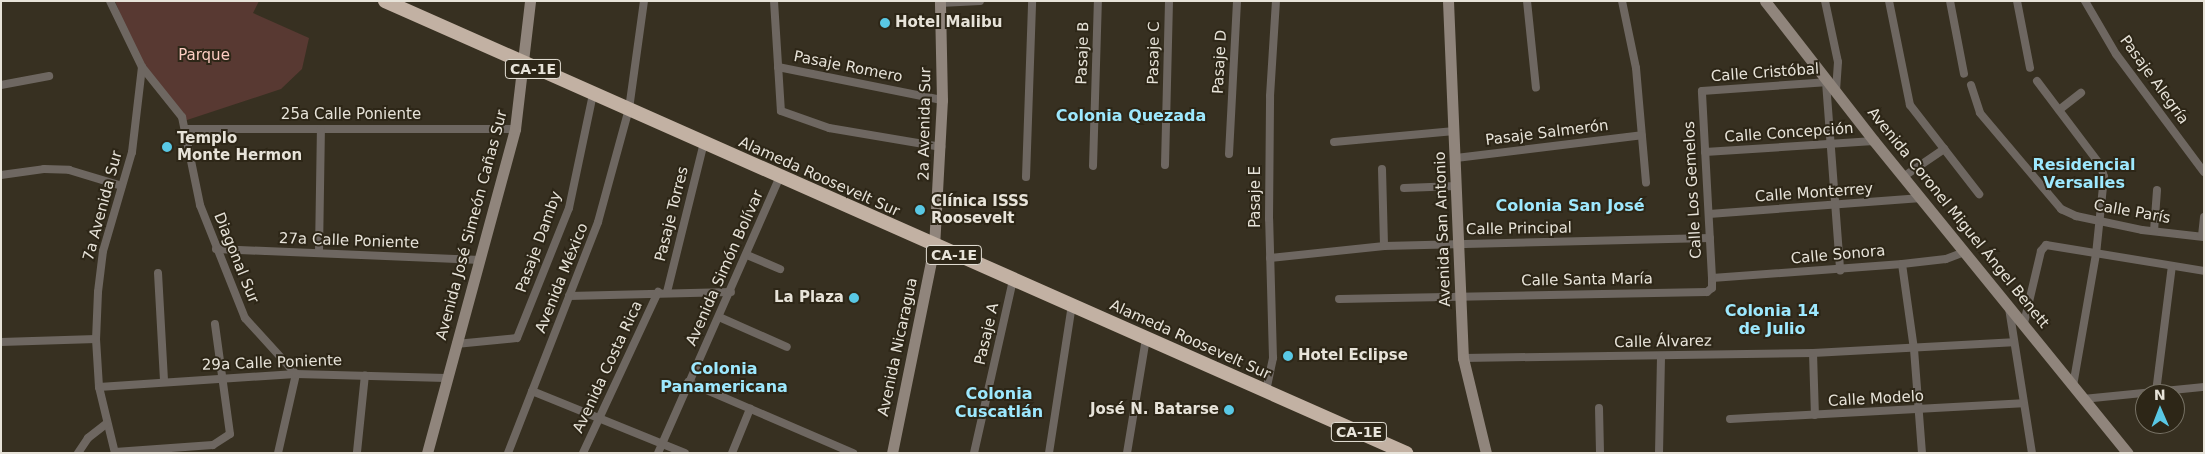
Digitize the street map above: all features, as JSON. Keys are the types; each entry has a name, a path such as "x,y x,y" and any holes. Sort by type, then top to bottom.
{"highway":[{"name":"Alameda Roosevelt Sur","path":"385,1 521,64 629,109 934,247 1072,305 1406,453"}],"street":[{"path":"110,1 142,67"},
{"name":"Avenida José Simeón Cañas Sur","path":"427,453 446,378 481,260 516,129 521,96 521,64 530,1"},
{"name":"Avenida México","path":"508,453 598,222 629,109 644,1"},
{"path":"774,1 781,111 829,128 941,147"},
{"path":"940,2 980,1"},
{"path":"1026,177 1032,1"},
{"name":"Pasaje B","path":"1093,166 1098,1"},
{"name":"Pasaje C","path":"1165,165 1169,1"},
{"name":"Pasaje D","path":"1229,154 1237,1"},
{"name":"Pasaje E","path":"1266,391 1273,358 1270,258 1270,96 1276,1"},
{"name":"Avenida San Antonio","path":"1448,1 1464,358 1486,453"},
{"path":"1527,1 1536,88"},
{"path":"1622,1 1636,68 1646,183"},
{"name":"Avenida Coronel Miguel Ángel Benett","path":"1765,1 1874,141 2128,453"},
{"path":"1825,1 1838,62 1830,85 1831,144 1840,270"},
{"path":"1889,1 1910,105 1979,194"},
{"path":"1950,1 1964,74"},
{"path":"2017,1 2030,68"},
{"name":"Pasaje Alegría","path":"2085,1 2116,54 2204,172"},
{"name":"2a Avenida Sur","path":"934,247 941,147 940,2"},
{"name":"Diagonal Sur","path":"142,67 182,116 187,129 191,166 216,249 245,318 296,374"},
{"name":"7a Avenida Sur","path":"115,452 99,387 96,339 103,251 132,152 142,67"},
{"name":"Pasaje Romero","path":"778,67 942,100"},
{"path":"1,85 49,76"},
{"path":"2037,81 2101,166 2104,178 2096,254 2073,386"},
{"name":"Calle Cristóbal","path":"1703,91 1830,85"},
{"name":"Calle París","path":"1971,86 1980,113 2061,209 2100,221 2154,231 2203,236"},
{"name":"Calle Los Gemelos","path":"1703,91 1712,288"},
{"path":"2059,110 2081,92"},
{"name":"Pasaje Damby","path":"456,344 517,338 570,208 593,94"},
{"name":"25a Calle Poniente","path":"187,129 516,129"},
{"path":"318,252 321,129"},
{"path":"1334,142 1455,131"},
{"name":"Pasaje Salmerón","path":"1456,158 1642,134"},
{"name":"Calle Concepción","path":"1705,152 1874,141"},
{"name":"Pasaje Torres","path":"667,292 704,143"},
{"path":"1904,176 1944,149"},
{"path":"1,175 44,169 69,170 122,186"},
{"path":"1382,169 1384,246"},
{"name":"Avenida Simón Bolívar","path":"658,453 688,382 731,292 780,177"},
{"path":"1404,188 1457,186"},
{"path":"2154,231 2157,190"},
{"name":"Calle Monterrey","path":"1709,214 1836,206 1921,198"},
{"path":"2203,236 2204,217"},
{"name":"Calle Principal","path":"1270,258 1384,246 1710,238"},
{"path":"2024,323 2041,251 2046,245 2204,271"},
{"name":"Avenida Nicaragua","path":"892,453 934,247"},
{"name":"27a Calle Poniente","path":"216,249 481,260"},
{"name":"Calle Sonora","path":"1712,278 1902,264 1946,259 1964,252"},
{"path":"747,255 780,269"},
{"path":"1902,264 1914,349 1922,453"},
{"path":"2157,384 2172,266"},
{"path":"158,274 164,382"},
{"name":"Pasaje A","path":"974,453 1013,280"},
{"name":"Calle Santa María","path":"1339,299 1460,295 1707,292 1712,288"},
{"path":"569,296 658,292 731,292"},
{"name":"Avenida Costa Rica","path":"583,453 598,416 658,292"},
{"path":"1049,453 1072,305"},
{"path":"2009,308 2032,453"},
{"path":"719,317 787,347"},
{"path":"115,452 213,445 230,434 215,324"},
{"path":"1128,453 1146,338"},
{"path":"1,342 96,339"},
{"name":"Calle Álvarez","path":"1464,358 1812,353 1914,349 2013,342"},
{"path":"1812,353 1815,415"},
{"path":"1658,453 1661,356"},
{"path":"278,453 296,374"},
{"name":"29a Calle Poniente","path":"99,387 222,377 296,374 446,378"},
{"path":"357,452 365,375"},
{"path":"688,382 853,453"},
{"path":"2185,389 2204,387"},
{"path":"532,391 598,416 685,453"},
{"path":"2083,399 2135,394"},
{"name":"Calle Modelo","path":"1730,419 1920,411 2023,403"},
{"path":"1599,408 1600,453"},
{"path":"732,453 750,409"},
{"path":"78,453 88,438 107,423"}],"green space":[{"name":"Parque","path":"115,1 259,1 253,13 309,38 302,69 281,89 184,121 142,67"}],"place":[{"name":"Hotel Malibu","path":"885,23"},
{"name":"Templo Monte Hermon","path":"167,147"},
{"name":"Clínica ISSS Roosevelt","path":"920,210"},
{"name":"La Plaza","path":"854,298"},
{"name":"Hotel Eclipse","path":"1288,356"},
{"name":"José N. Batarse","path":"1229,410"}],"district":[{"name":"Colonia Quezada","path":"1131,116"},
{"name":"Residencial Versalles","path":"2084,174"},
{"name":"Colonia San José","path":"1570,206"},
{"name":"Colonia 14 de Julio","path":"1772,320"},
{"name":"Colonia Panamericana","path":"724,378"},
{"name":"Colonia Cuscatlán","path":"999,403"}]}
